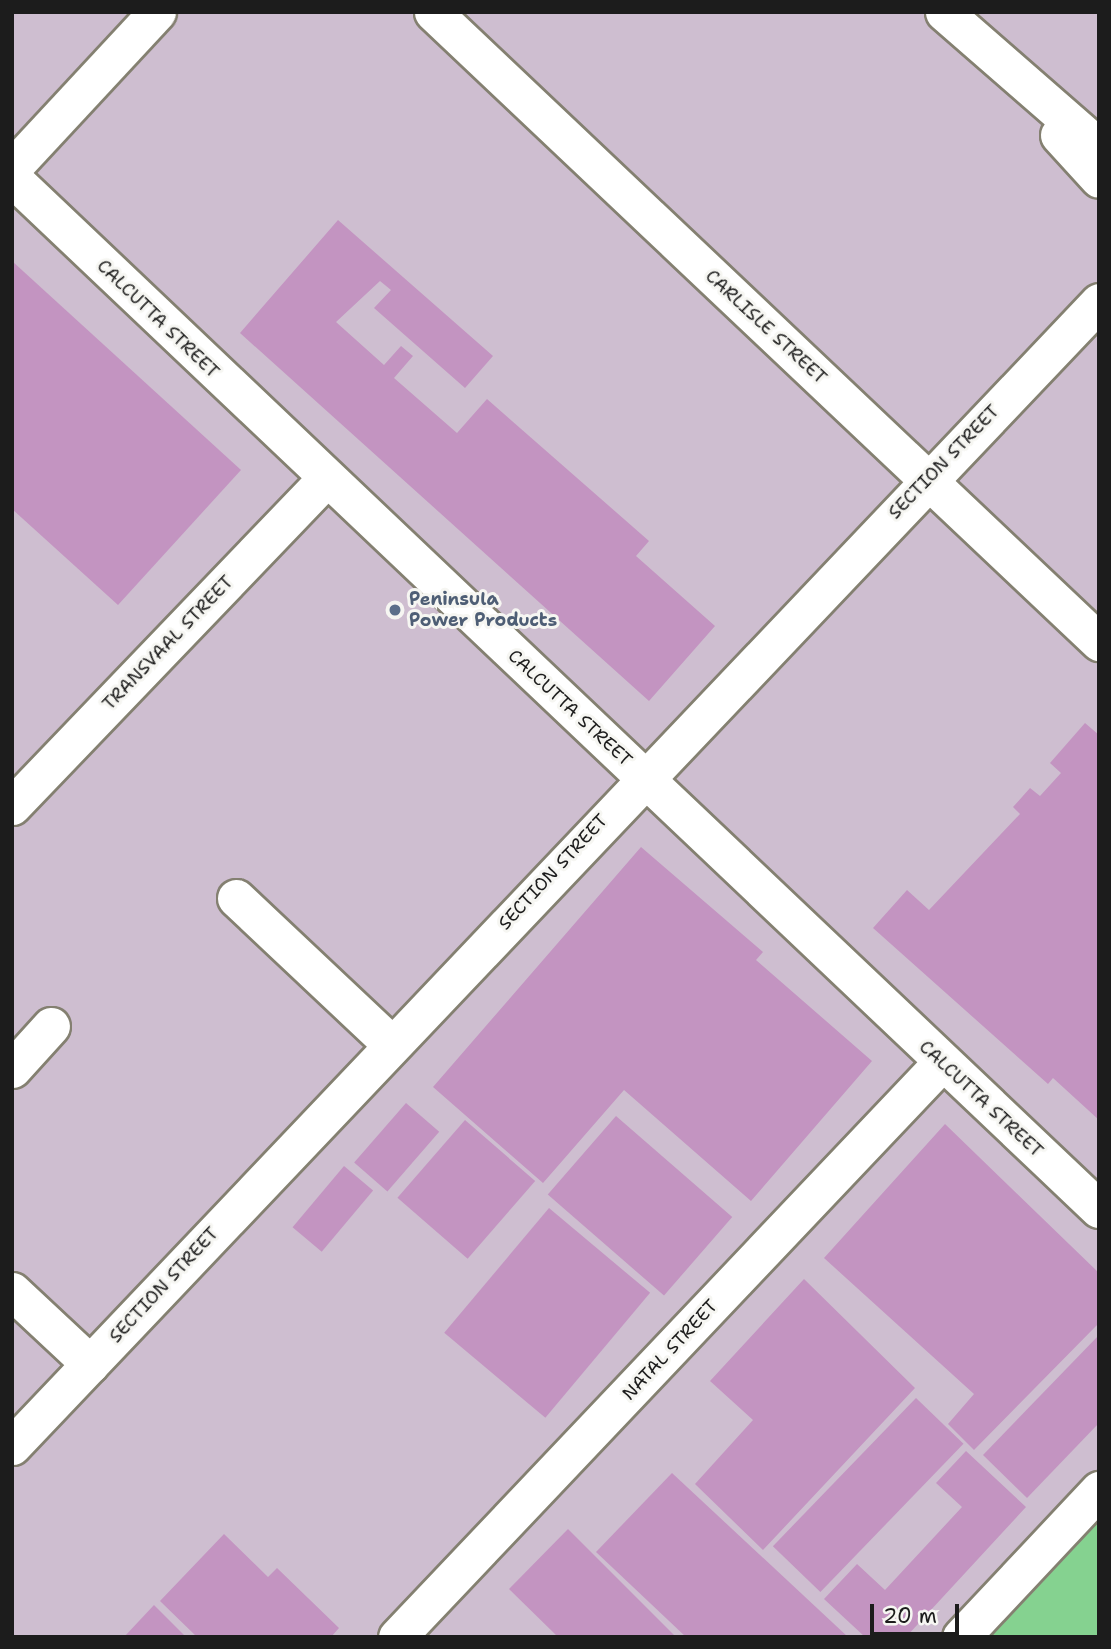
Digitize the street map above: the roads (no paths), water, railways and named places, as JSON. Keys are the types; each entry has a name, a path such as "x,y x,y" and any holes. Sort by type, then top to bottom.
{"street":[{"path":"12,168 157,12"},
{"name":"CARLISLE STREET","path":"433,12 1099,642"},
{"path":"944,12 1099,147"},
{"path":"979,45 1099,179"},
{"name":"CALCUTTA STREET","path":"12,178 325,480 643,776 1099,1209"},
{"name":"SECTION STREET","path":"12,1446 643,776 1099,302"},
{"name":"TRANSVAAL STREET","path":"12,806 325,480"},
{"path":"236,898 391,1044"},
{"path":"12,1069 51,1026"},
{"name":"NATAL STREET","path":"397,1637 942,1062"},
{"path":"12,1290 90,1364"},
{"path":"961,1637 1099,1490"}],"place":[{"name":"Peninsula Power Products","path":"395,610"}]}
